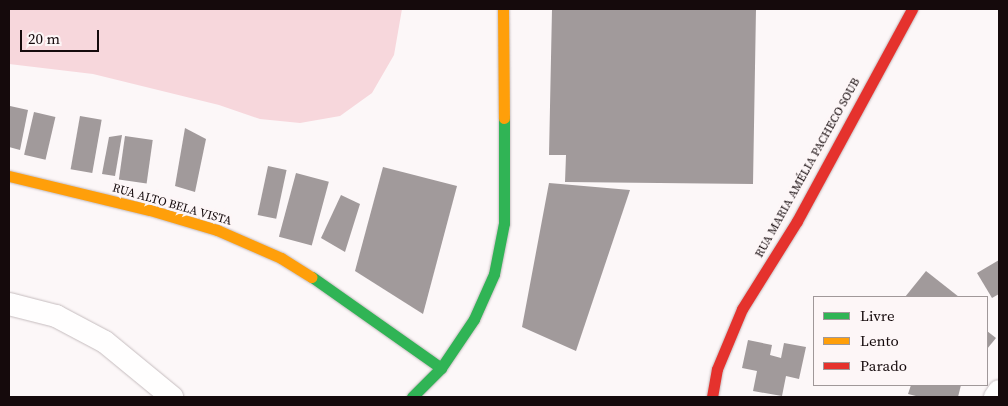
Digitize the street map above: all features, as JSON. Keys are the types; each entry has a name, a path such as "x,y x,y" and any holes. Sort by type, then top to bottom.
{"street":[{"path":"412,397 441,368 474,319 494,274 504,223 503,9"},
{"name":"RUA MARIA AMÉLIA PACHECO SOUB","path":"712,397 717,369 742,309 797,221 912,9"},
{"name":"RUA ALTO BELA VISTA","path":"9,176 217,230 273,254 328,286 441,368"},
{"path":"9,304 56,316 105,342 172,397"},
{"path":"995,397 999,391"}],"shaded area":[{"path":"9,9 402,9 394,55 372,93 340,116 300,123 260,119 219,105 93,74 9,64"}],"building":[{"path":"552,9 756,9 753,184 565,182 566,155 549,155"},
{"path":"10,106 28,110 20,150 9,147"},
{"path":"34,112 55,117 46,160 24,155"},
{"path":"80,116 102,120 92,173 71,169"},
{"path":"185,128 206,139 195,192 175,186"},
{"path":"122,135 115,176 102,174 109,137"},
{"path":"125,136 153,140 147,183 119,180"},
{"path":"268,166 287,170 276,219 258,215"},
{"path":"383,167 457,186 423,314 355,271"},
{"path":"296,173 329,182 312,246 279,237"},
{"path":"549,183 630,190 576,351 522,327"},
{"path":"341,195 360,204 345,252 321,238"},
{"path":"999,260 999,294 992,298 977,273"},
{"path":"926,271 958,296 906,296"},
{"path":"988,332 996,338 988,348"},
{"path":"748,340 772,345 770,355 781,358 784,343 806,347 799,379 786,376 782,396 753,391 757,371 742,368"},
{"path":"911,386 961,386 958,397 920,397 908,394"}],"traffic: fast":[{"path":"412,397 441,368 474,319 494,274 504,223 504,118"},
{"path":"312,277 441,368"}],"traffic: slow":[{"path":"503,9 504,118"},
{"path":"9,176 150,210 217,230 281,258 312,277"}],"traffic: jam":[{"path":"712,397 717,369 742,309 797,221 912,9"}]}
